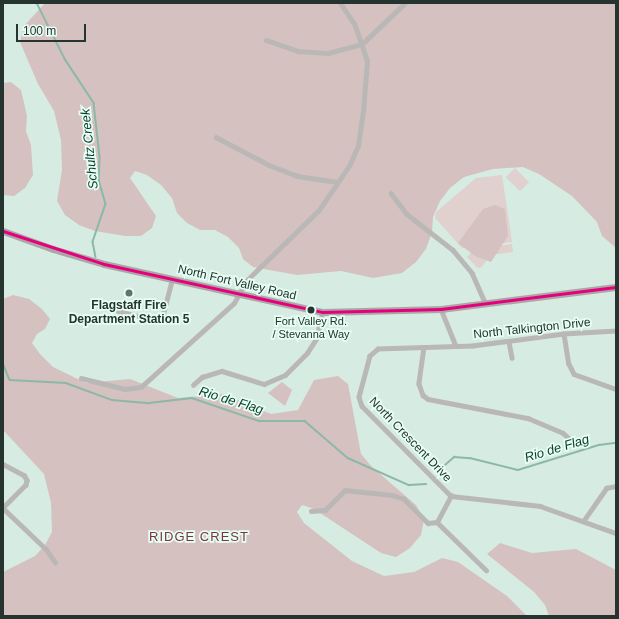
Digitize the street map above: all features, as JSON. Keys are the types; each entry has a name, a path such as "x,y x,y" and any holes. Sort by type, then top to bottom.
{"main road":[{"name":"North Fort Valley Road","path":"3,231 53,249 240,295 322,312 441,309 616,287"}],"street":[{"path":"81,378 125,389 141,387 240,295 247,280 319,210 338,182 358,146 367,61 354,24 340,3"},
{"path":"266,40 298,51 328,53 362,44 405,3"},
{"path":"216,137 269,166 297,176 338,182"},
{"path":"392,193 407,214 453,250 472,273 486,304"},
{"path":"118,311 154,320 162,318 172,279"},
{"path":"441,309 455,344"},
{"path":"193,385 202,377 222,371 264,384 285,375 307,352 316,339 322,312"},
{"name":"North Talkington Drive","path":"378,349 455,344 473,346 564,334 616,331"},
{"path":"564,334 569,364 574,374 616,389"},
{"path":"509,342 512,358"},
{"path":"424,347 419,384 423,394 428,399 528,418 563,433 570,439"},
{"name":"North Crescent Drive","path":"378,349 370,356 360,401 451,496 540,506 584,520 616,533"},
{"path":"3,464 24,475 27,480 26,485 3,508 46,549 55,562"},
{"path":"584,520 606,488 616,486"},
{"path":"311,511 325,510 345,490 392,495 404,499 428,523 438,522"},
{"path":"438,522 451,496"},
{"path":"438,522 486,570"}],"shaded area":[{"path":"45,3 616,3 616,248 602,236 597,222 572,196 539,174 523,167 493,169 464,177 450,188 440,201 433,217 432,232 426,249 416,262 402,273 373,278 341,271 297,275 253,267 243,259 239,248 228,237 215,230 200,230 187,223 177,213 172,198 161,185 147,175 135,171 130,178 156,216 152,228 141,236 125,236 95,231 79,225 65,215 57,201 62,170 61,140 54,111 38,84 20,42 24,26"},
{"path":"11,82 21,90 27,116 26,131 31,145 33,175 25,188 14,196 3,195 3,83"},
{"path":"515,168 529,182 520,191 506,177"},
{"path":"502,175 512,242 462,248 435,218 436,212 476,178"},
{"path":"495,205 505,209 508,236 491,262 475,256 458,243 483,209"},
{"path":"512,244 513,252 490,255 482,267 478,268 467,257 474,249"},
{"path":"13,295 29,299 42,309 50,319 45,329 37,334 32,343 40,354 53,367 86,383 130,379 178,398 223,394 271,414 298,410 314,380 338,376 348,384 361,454 372,467 416,505 424,519 421,535 410,548 396,557 381,553 314,509 302,505 297,512 304,523 352,561 384,576 414,572 442,558 458,562 507,596 527,616 3,616 3,572 35,556 45,545 52,532 51,503 44,474 3,430 3,299"},
{"path":"282,382 292,390 285,406 268,393"},
{"path":"500,543 532,553 576,549 616,570 616,616 549,616 545,605 534,592 487,554"}],"waterway":[{"name":"Schultz Creek","path":"37,3 65,59 94,103 100,157 99,180 106,204 93,242 96,257"},
{"name":"Rio de Flag","path":"3,363 10,380 66,383 112,400 149,403 192,398 259,421 305,421 348,458 409,485 426,484"},
{"name":"Rio de Flag","path":"437,472 454,457 470,458 518,470 599,445 616,443"}],"transit line":[{"name":"5","path":"3,231 104,264 322,312 441,309 616,287"}],"place":[{"name":"Flagstaff Fire Department Station 5","path":"129,293"},
{"name":"Fort Valley Rd. / Stevanna Way","path":"311,310"}],"district":[{"name":"RIDGE CREST","path":"199,537"}]}
